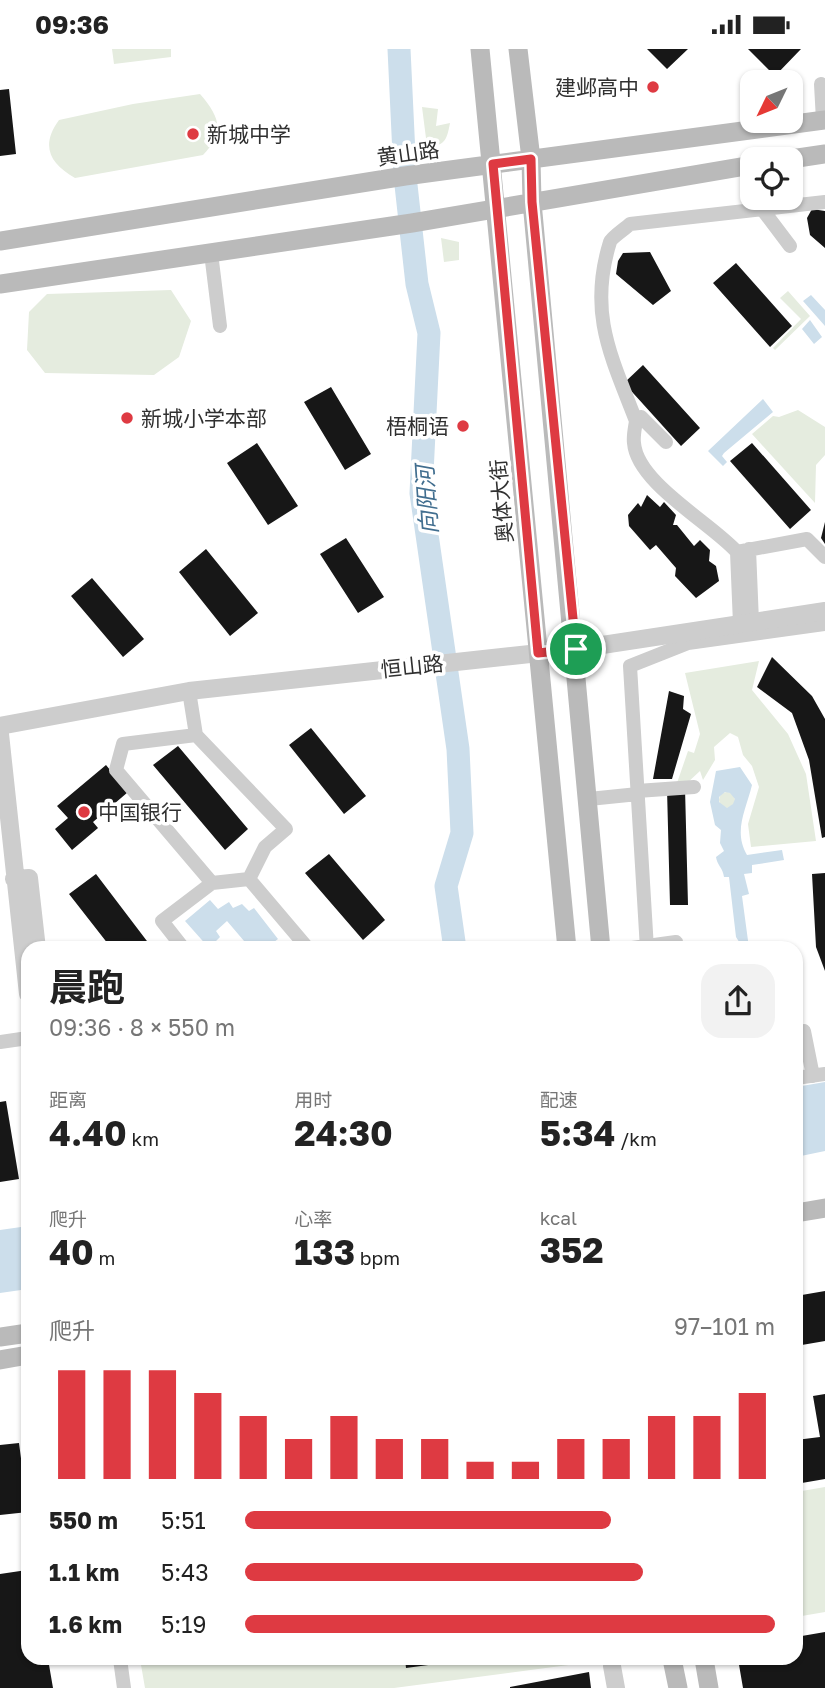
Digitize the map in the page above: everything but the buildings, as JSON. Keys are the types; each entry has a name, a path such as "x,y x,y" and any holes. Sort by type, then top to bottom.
{"main road":[{"name":"奥体大街","path":"480,49 566,941"},
{"path":"517,49 531,159 532,202 576,649 600,941"},
{"name":"黄山路","path":"0,241 493,164 824,120"},
{"path":"803,157 825,154"},
{"path":"0,284 496,209 740,167"},
{"path":"803,1212 825,1208"},
{"path":"0,1337 21,1334"},
{"path":"0,1360 21,1356"},
{"path":"673,1665 678,1688"},
{"path":"705,1665 709,1688"}],"street":[{"path":"821,84 824,120"},
{"path":"803,204 825,202"},
{"path":"753,210 630,224 610,241 601,281 601,316 615,370 636,421 634,444 640,462 672,498 743,550 807,539 825,557"},
{"path":"763,210 790,246"},
{"path":"211,253 220,326"},
{"path":"636,421 641,417 666,442"},
{"path":"743,550 746,623"},
{"name":"恒山路","path":"0,726 190,691 576,649 825,611"},
{"path":"647,941 630,666 688,643 825,624"},
{"path":"190,691 196,735 286,829 265,848 249,879"},
{"path":"0,734 22,941"},
{"path":"196,735 123,744 117,770 212,883"},
{"path":"589,799 694,787"},
{"path":"14,879 29,878 36,941"},
{"path":"178,941 162,921 212,883 249,879"},
{"path":"249,879 302,941"},
{"path":"804,1031 819,1075"},
{"path":"0,1042 21,1039"},
{"path":"121,1665 124,1688"},
{"path":"612,1666 616,1688"}],"shaded area":[{"path":"112,49 171,49 171,57 114,64"},
{"path":"200,94 216,117 217,125 215,139 203,155 75,178 59,167 51,153 50,138 59,120 133,104"},
{"path":"422,107 438,109 436,126 450,123 446,138 438,145 427,146"},
{"path":"441,238 459,242 459,260 444,262"},
{"path":"171,290 191,321 179,357 154,375 45,373 27,350 29,312 47,294"},
{"path":"788,291 810,316 775,350 773,348 801,319 780,298"},
{"path":"798,410 825,427 825,455 816,465 815,503 752,434 773,416 779,417"},
{"path":"759,661 752,690 788,734 806,774 816,841 751,847 748,824 759,787 752,766 743,755 738,737 730,733 714,747 715,760 703,780 700,771 686,784 677,783 688,751 694,753 700,734 685,673"},
{"path":"727,792 733,794 733,806 727,808 721,806 719,800 721,794"},
{"path":"825,1487 825,1612 803,1616 803,1491"},
{"path":"141,1665 568,1665 394,1688 145,1688"}],"water":[{"path":"811,295 825,310 825,326 803,301"},
{"path":"810,320 822,337 814,344 802,329"},
{"path":"763,399 773,412 724,453 722,456 727,462 723,466 708,451"},
{"path":"740,767 752,785 741,829 747,855 782,850 784,860 752,865 752,873 744,874 749,894 742,896 748,941 739,941 736,937 729,877 724,877 716,857 724,851 720,843 721,830 715,825 710,802 716,771","holes":["725,792 735,799 727,808 719,802 719,797"]},
{"path":"210,900 218,909 229,902 233,908 242,904 249,911 254,908 278,939 244,941 227,921 216,931 220,937 216,941 203,941 185,921"},
{"path":"825,1082 825,1151 803,1156 803,1086"},
{"path":"21,1227 21,1290 0,1293 0,1230"}],"waterway":[{"name":"向阳河","path":"399,49 405,176 417,284 429,333 421,493 458,749 462,833 446,886 454,941"}],"place":[{"name":"建邺高中","path":"653,87"},
{"name":"新城中学","path":"193,134"},
{"name":"新城小学本部","path":"127,418"},
{"name":"梧桐语","path":"463,426"},
{"name":"中国银行","path":"84,812"}],"route":[{"path":"531,159 532,202 576,649 538,653 496,209 493,164 531,159"}]}
